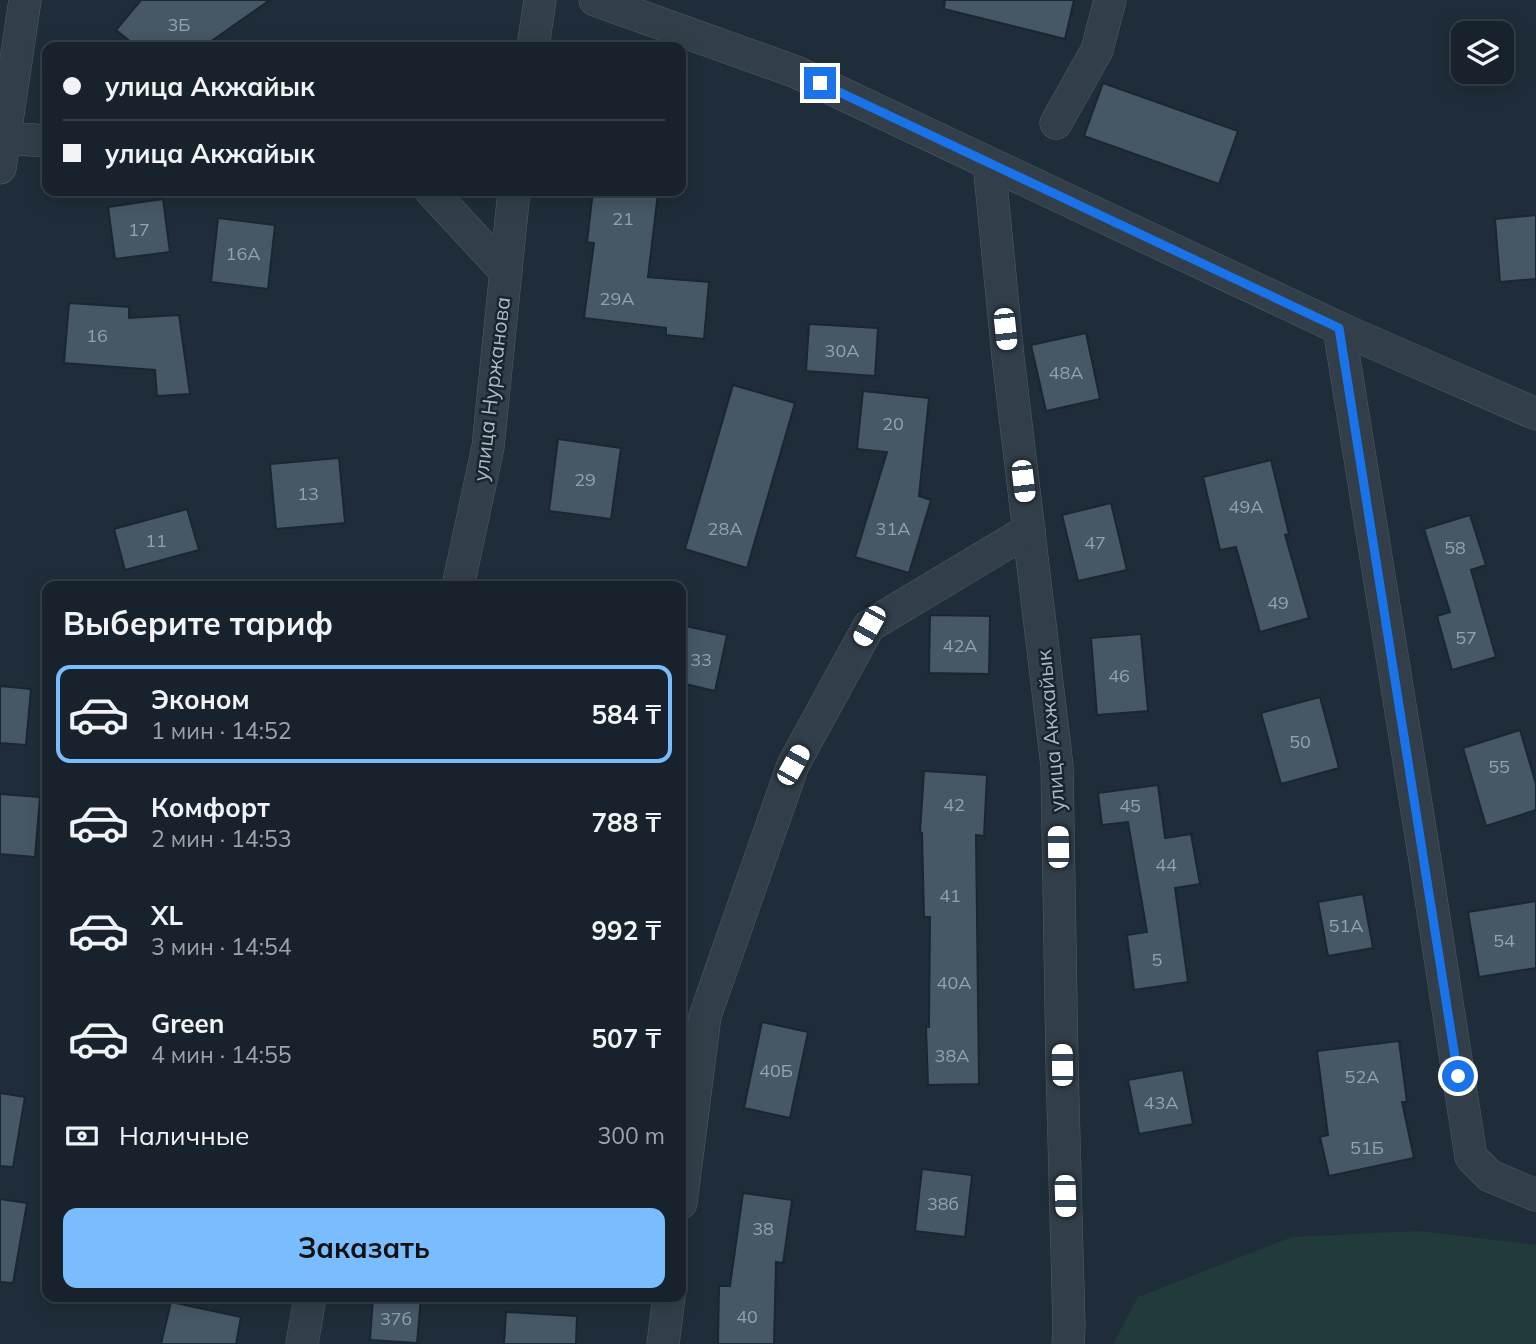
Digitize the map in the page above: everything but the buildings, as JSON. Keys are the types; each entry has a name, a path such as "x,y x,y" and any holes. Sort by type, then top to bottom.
{"street":[{"path":"25,0 2,153 42,142"},
{"path":"534,42 540,0"},
{"path":"595,0 796,72 1339,328 1536,414"},
{"path":"1056,123 1097,50 1110,0"},
{"name":"улица Акжайык","path":"989,163 1008,357 1057,766 1068,1344"},
{"path":"436,196 506,272"},
{"name":"улица Нуржанова","path":"459,581 488,447 514,196"},
{"path":"1339,328 1471,1157 1490,1176 1536,1195"},
{"path":"686,1164 705,1016 793,765 869,626 1029,530"},
{"path":"302,1344 309,1302"},
{"path":"663,1344 668,1302"}],"green space":[{"path":"1420,1231 1536,1245 1536,1344 1113,1344 1138,1297 1292,1237"}],"route":[{"path":"820,83 1339,328 1458,1076"}]}
